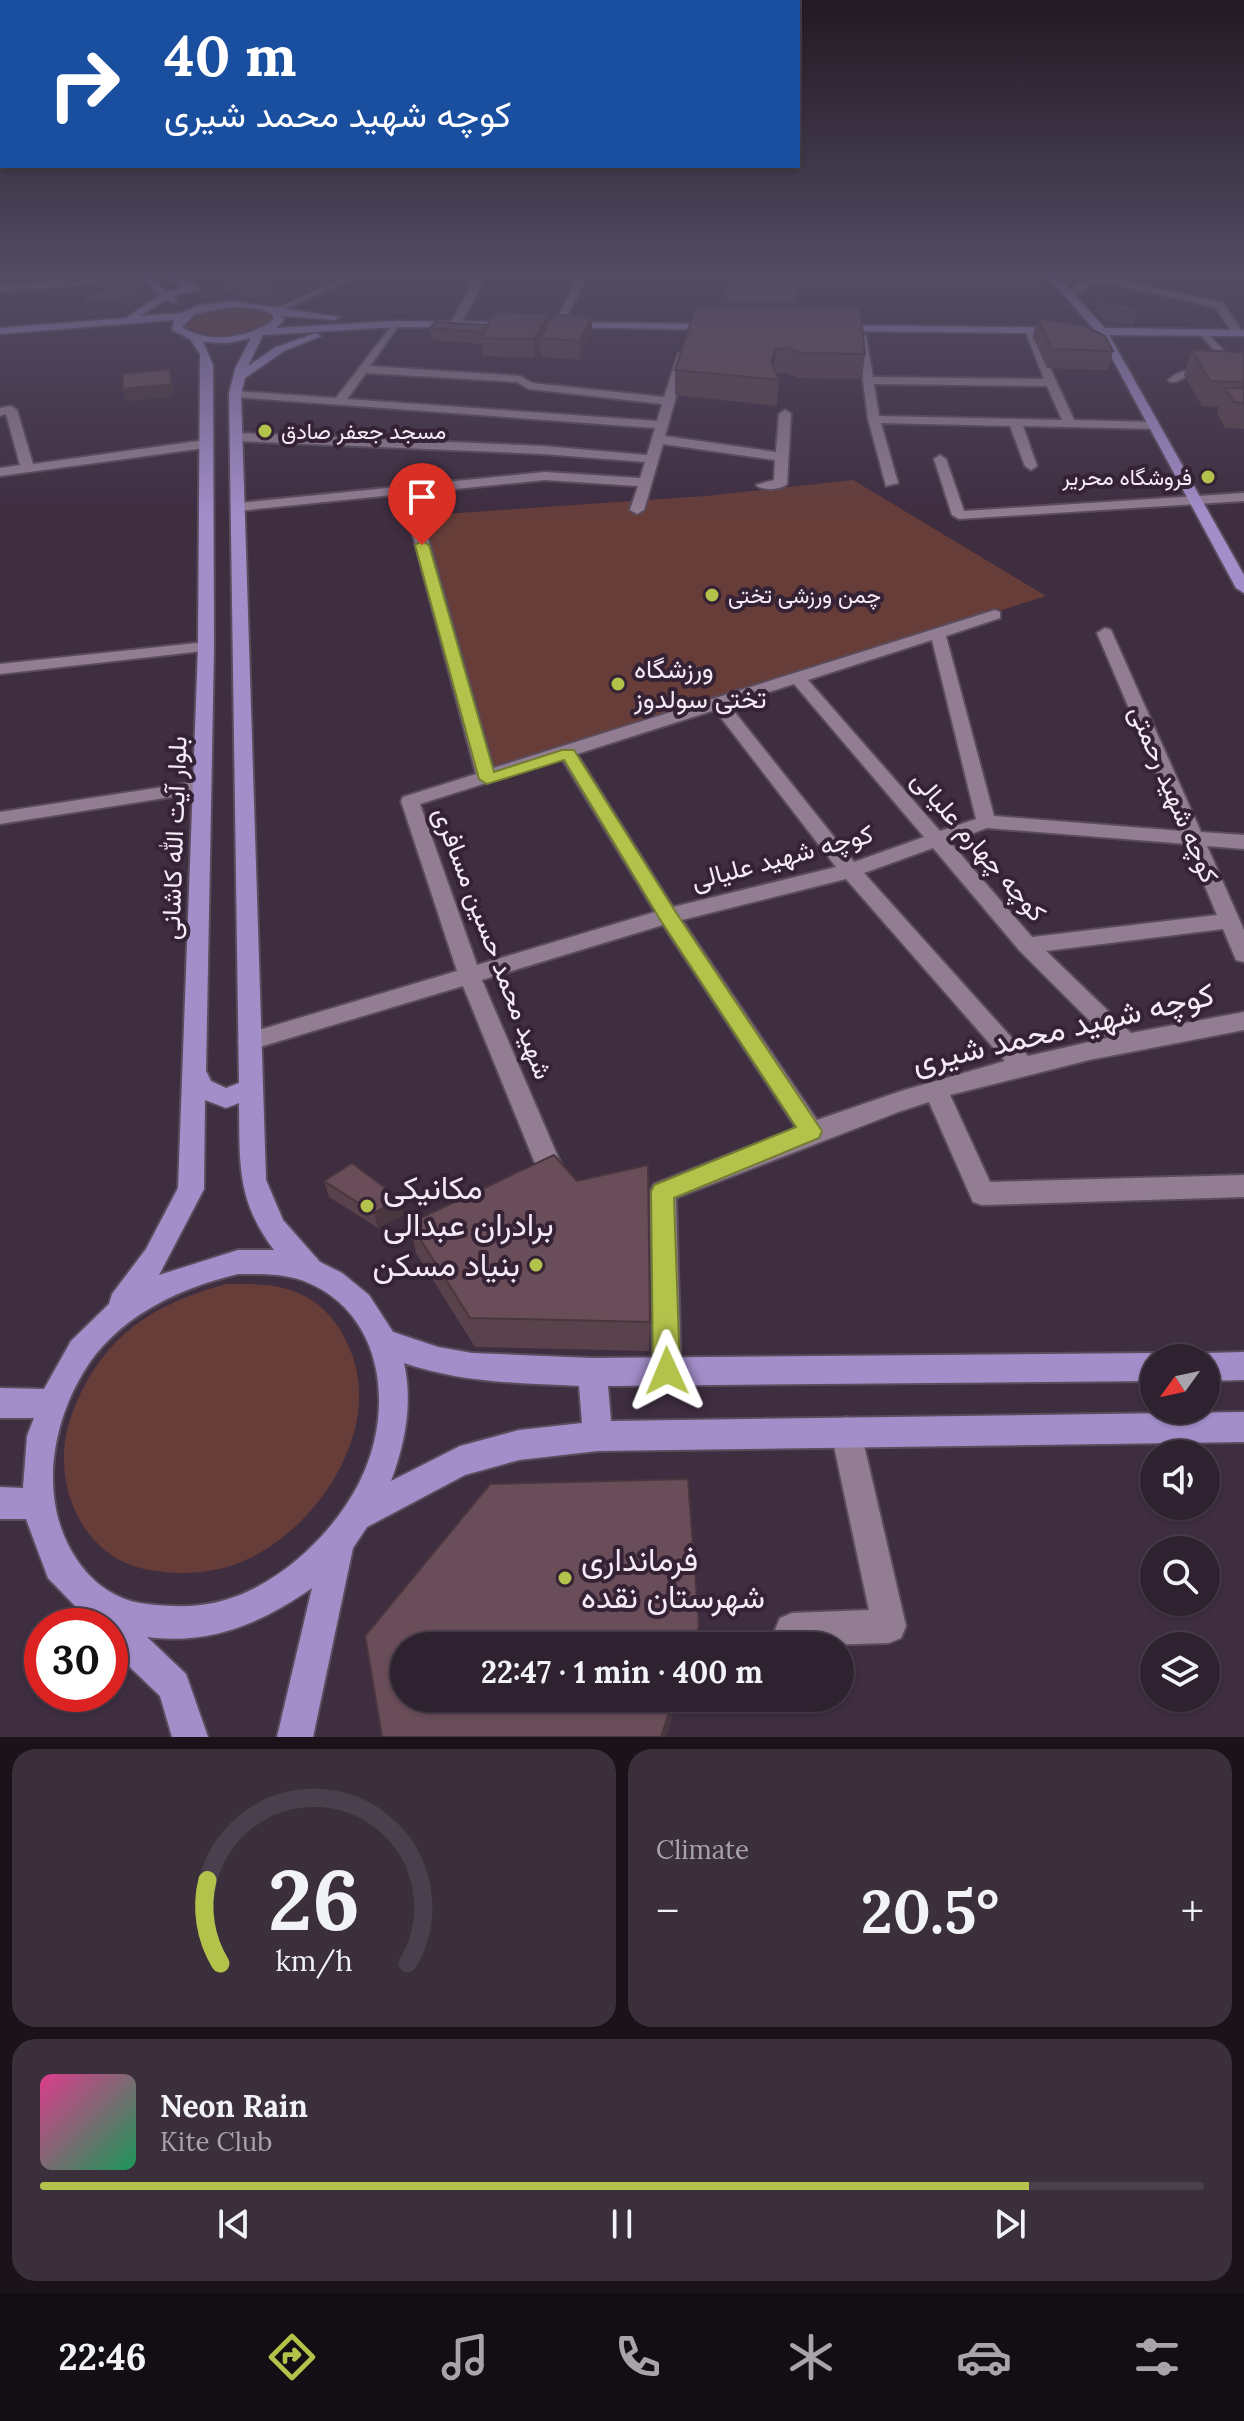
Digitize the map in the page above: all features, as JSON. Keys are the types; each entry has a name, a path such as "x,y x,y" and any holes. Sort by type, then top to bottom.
{"main road":[{"name":"بلوار آیت الله کاشانی","path":"110,1319 155,1258 191,1189 206,647 205,355"},
{"path":"71,1589 108,1613 153,1625 202,1622 252,1607 299,1580 338,1543 359,1515 382,1470 394,1425 395,1381 385,1343 369,1314 346,1291 285,1248 266,1216 253,1180 236,437 237,394 252,355"},
{"path":"206,413 237,394 278,355"},
{"path":"1115,355 1242,579"},
{"path":"194,1070 202,1088 226,1098 250,1089"},
{"path":"190,1737 174,1686 71,1589 43,1551 15,1503 47,1404 74,1358 110,1319 151,1290 194,1271 238,1262 280,1263 318,1274"},
{"path":"385,1343 438,1361 472,1367 592,1372 1140,1367"},
{"path":"1220,1367 1244,1366"},
{"path":"592,1372 598,1436"},
{"path":"0,1403 47,1404"},
{"path":"359,1515 460,1461 519,1445 598,1436 1244,1427"},
{"path":"295,1737 338,1543"}],"street":[{"path":"340,400 372,355"},
{"path":"637,510 682,355"},
{"path":"864,355 874,419 891,483"},
{"path":"1039,355 1069,423"},
{"path":"1174,380 1186,373 1227,374 1237,370 1224,355"},
{"path":"362,369 420,389 782,457"},
{"path":"237,394 340,400 520,379 529,386 668,401"},
{"path":"867,380 1051,383"},
{"path":"0,412 11,410 27,467"},
{"path":"763,485 780,484 785,414"},
{"path":"874,419 1154,426"},
{"path":"1015,422 1031,466"},
{"path":"236,437 543,450 652,459"},
{"path":"0,472 205,444"},
{"path":"940,459 959,515 1244,497"},
{"path":"238,507 545,476 645,482"},
{"path":"407,490 487,779 995,615"},
{"name":"کوچه شهید رحمتی","path":"1105,633 1244,954"},
{"path":"938,634 986,822"},
{"path":"0,669 206,647"},
{"name":"کوچه چهارم علیالی","path":"798,679 1027,945 1125,1042"},
{"path":"719,704 850,871 1022,1065"},
{"path":"568,753 668,916 811,1131"},
{"name":"شهید محمد حسین مسافری","path":"487,779 410,801 469,974 554,1178"},
{"path":"0,818 202,787"},
{"name":"کوچه شهید علیالی","path":"250,1041 668,916 850,871 986,822 1244,842"},
{"path":"1027,945 1229,921"},
{"name":"کوچه شهید محمد شیری","path":"667,1371 663,1192 811,1131 936,1090 1022,1065 1125,1042 1244,1021"},
{"path":"936,1090 982,1194 1244,1186"},
{"path":"792,1630 889,1626 846,1432"}],"shaded area":[{"name":"ورزشگاه تختی سولدوز","path":"853,480 1046,596 494,771 414,516 706,496"},
{"path":"226,1284 289,1289 315,1302 331,1318 347,1343 358,1375 358,1409 351,1442 336,1475 316,1504 291,1530 263,1551 233,1565 202,1572 160,1572 130,1565 98,1544 76,1513 65,1476 65,1444 70,1419 93,1371 126,1332 156,1311"}],"building":[{"path":"680,355 773,355 771,361 779,380 675,370"},
{"path":"1195,355 1244,355 1244,382 1210,381"},
{"path":"170,369 171,384 123,389 123,374"},
{"path":"1225,388 1244,388 1244,403 1234,402"},
{"name":"بنیاد مسکن","path":"554,1155 577,1181 648,1165 650,1322 470,1318 410,1223"},
{"path":"352,1163 400,1199 374,1213 324,1181"},
{"name":"فرمانداری شهرستان نقده","path":"688,1479 699,1626 697,1632 390,1632 390,1712 669,1712 661,1737 382,1737 365,1636 490,1484"}],"place":[{"name":"مسجد جعفر صادق","path":"265,431"},
{"name":"فروشگاه محریر","path":"1208,477"},
{"name":"چمن ورزشی تختی","path":"712,595"},
{"name":"ورزشگاه تختی سولدوز","path":"618,684"},
{"name":"مکانیکی برادران عبدالی","path":"367,1206"},
{"name":"بنیاد مسکن","path":"536,1265"},
{"name":"فرمانداری شهرستان نقده","path":"565,1578"}],"route":[{"path":"422,545 487,779 568,753 668,916 811,1131 663,1192 667,1371"}]}
